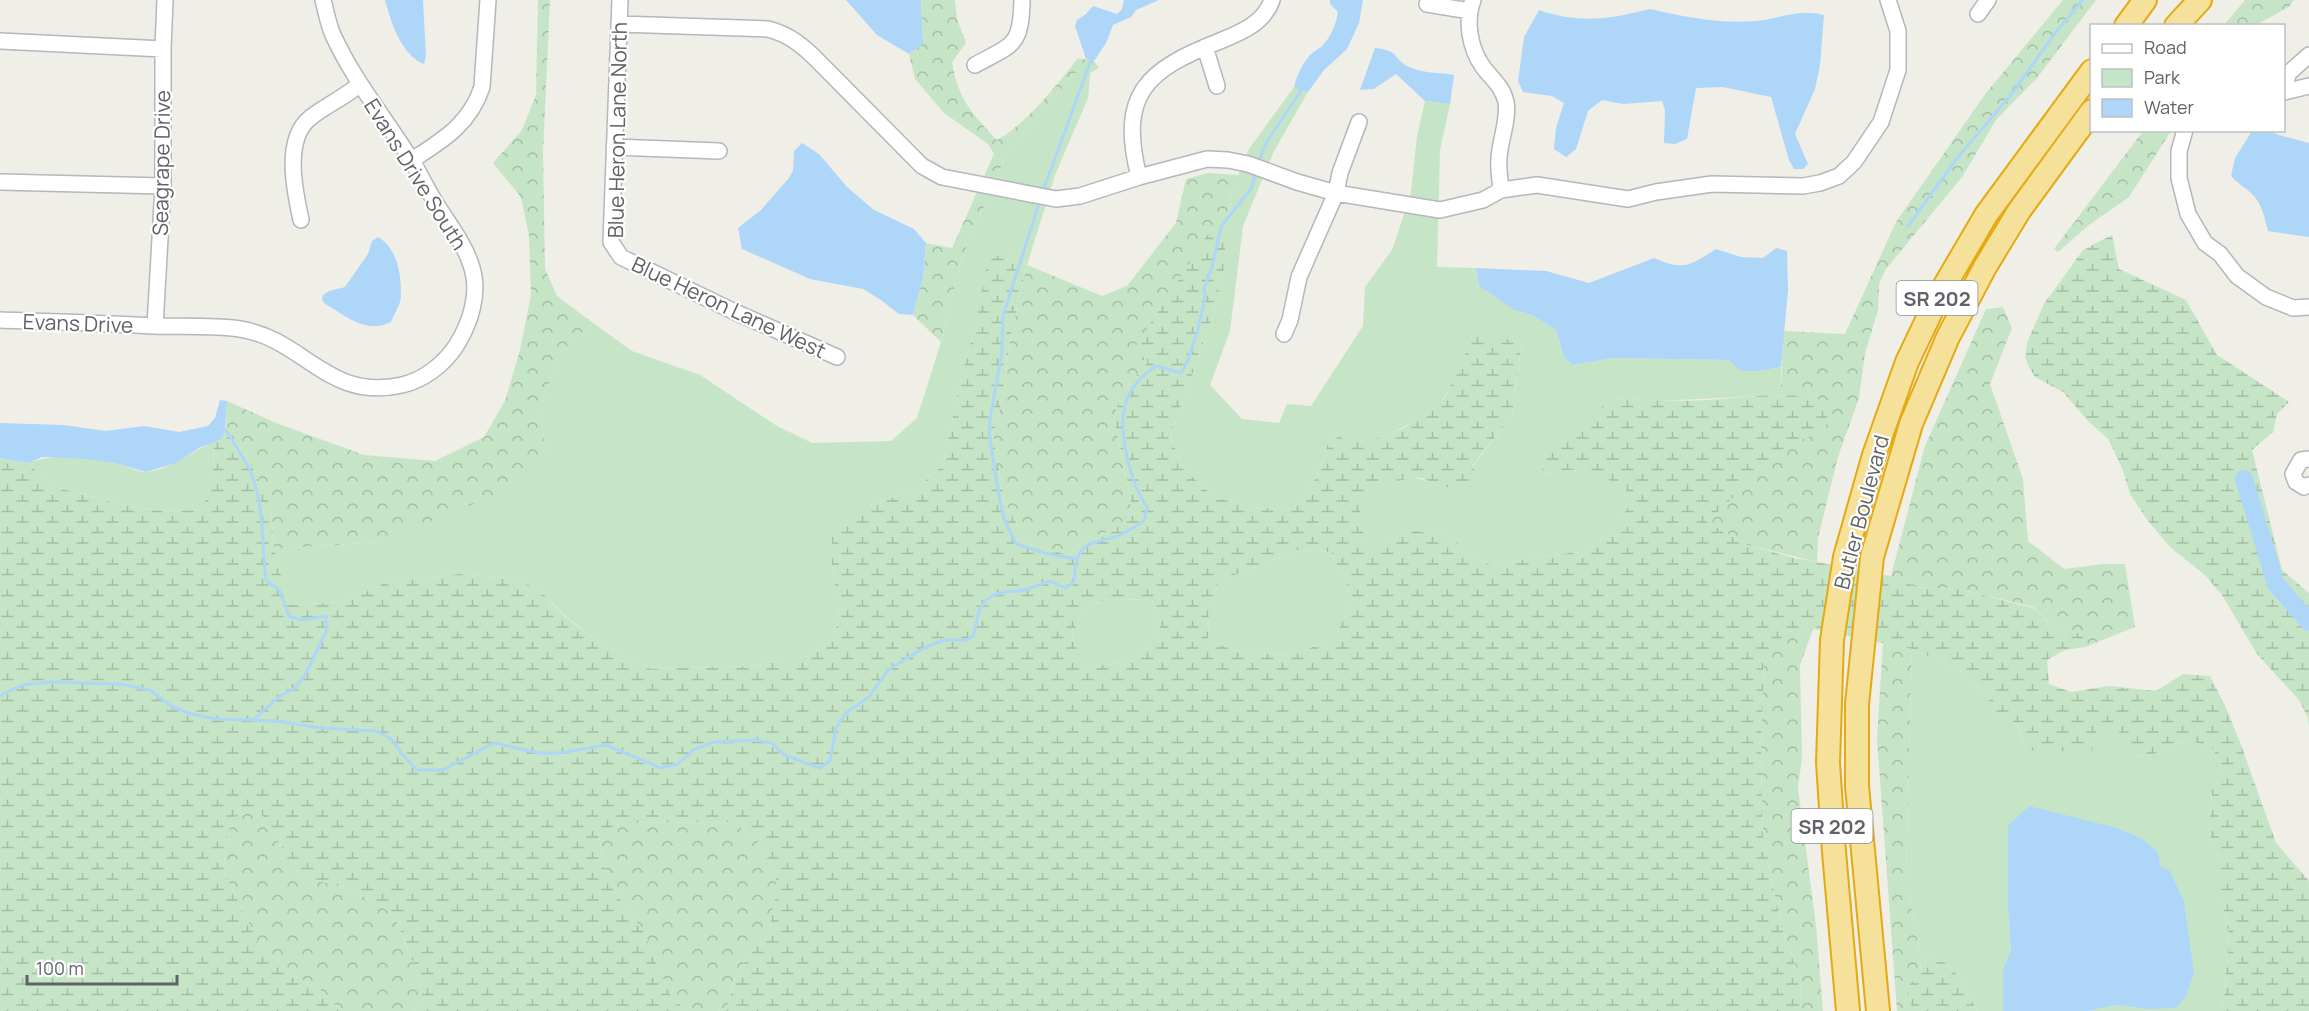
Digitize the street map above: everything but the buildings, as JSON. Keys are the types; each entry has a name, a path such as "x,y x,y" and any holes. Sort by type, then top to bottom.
{"highway":[{"path":"2127,24 2145,0"},
{"path":"2159,24 2178,0"},
{"path":"2178,24 2200,0"},
{"name":"Butler Boulevard","path":"1848,1011 1828,763 1832,640 1845,556 1877,444 1907,362 1938,297 1986,215 2090,72"},
{"name":"Butler Boulevard","path":"1878,1011 1857,786 1857,704 1872,557 1911,424 1948,338 1985,267 2013,220 2090,112"},
{"path":"2049,169 2090,121"}],"street":[{"name":"Seagrape Drive","path":"155,326 163,186 162,49 165,0"},
{"name":"Evans Drive South","path":"155,326 209,326 254,332 278,343 344,383 365,389 391,388 410,383 445,361 465,332 474,291 473,270 464,247 412,160 360,84 333,33 323,0"},
{"path":"412,160 455,132 478,100 482,87 488,0"},
{"name":"Blue Heron Lane North","path":"620,0 611,242 621,258"},
{"path":"975,65 1013,43 1020,33 1022,0"},
{"path":"1139,177 1133,155 1131,127 1134,107 1146,84 1164,68 1205,47 1241,33 1256,23 1269,8 1272,0"},
{"path":"619,24 768,29 783,33 794,39 813,56 922,166 942,177 1056,199 1080,196 1207,159 1248,164 1336,193 1440,210 1483,200 1501,190 1537,185 1628,199 1656,192 1712,184 1803,186 1839,176 1854,162 1881,122 1898,70 1898,31 1888,0"},
{"path":"1978,14 1988,0"},
{"path":"1427,4 1471,5 1470,37 1474,50 1482,66 1498,84 1507,109 1499,159 1501,190"},
{"path":"0,41 162,49"},
{"path":"1205,47 1217,87"},
{"path":"2285,82 2289,73 2309,55"},
{"path":"301,220 293,171 293,152 298,136 307,120 343,98 360,84"},
{"path":"2285,92 2309,86"},
{"path":"1284,334 1290,320 1299,277 1336,193 1340,173 1359,122"},
{"path":"2184,132 2179,151 2179,178 2188,214 2205,243 2220,254 2237,276 2266,297 2293,308 2309,307"},
{"path":"614,147 719,151"},
{"path":"0,182 163,186"},
{"name":"Blue Heron Lane West","path":"621,258 837,357"},
{"name":"Evans Drive","path":"0,320 155,326"},
{"path":"2309,459 2301,460 2293,474 2296,482 2304,487 2309,485"}],"green space":[{"path":"538,0 550,0 543,152 545,269 557,296 593,323 559,354 541,407 545,453 493,496 380,542 274,549 271,506 256,473 226,425 227,401 276,423 364,455 435,461 484,437 505,401 520,350 531,295 529,236 521,197 493,163 522,130 536,95"},
{"path":"921,0 955,0 957,19 966,43 952,62 958,86 967,105 997,140 1030,114 1078,58 1094,61 1099,68 1090,73 1077,71 1007,153 961,260 941,342 913,315 923,278 926,243 952,248 994,154 988,144 944,113 915,79 909,54 923,44"},
{"path":"2063,0 2096,0 2037,78 1996,120 1962,177 1886,269 1879,284 1878,310 1865,353 1859,398 1838,457 1818,538 1817,562 1747,545 1706,521 1724,507 1771,457 1797,441 1825,430 1818,399 1781,395 1783,331 1845,334 1896,222 1986,93"},
{"path":"2245,0 2294,0 2289,7 2258,24 2225,24"},
{"path":"1077,71 1090,73 1088,98 1055,175 1027,265 1007,253 974,332 962,372 943,465 914,491 870,505 832,564 839,610 835,636 810,656 749,666 651,669 598,642 564,615 539,589 511,578 459,574 385,583 343,602 289,605 274,549 380,542 545,453 541,407 559,354 593,323 632,351 700,375 777,426 812,443 891,441 917,418 941,342 961,260 1007,153"},
{"path":"1294,87 1308,92 1274,151 1243,226 1230,331 1210,385 1242,419 1279,423 1287,404 1311,406 1363,326 1365,287 1392,250 1411,193 1417,136 1425,101 1450,104 1440,150 1437,267 1476,268 1479,286 1514,310 1532,315 1556,330 1564,357 1573,365 1612,358 1729,360 1760,371 1781,367 1781,395 1659,401 1613,398 1542,475 1570,468 1594,472 1627,489 1629,506 1612,531 1589,551 1535,557 1492,566 1470,555 1449,535 1409,530 1381,545 1366,545 1357,500 1377,488 1406,478 1427,481 1438,486 1479,478 1472,467 1512,416 1522,343 1472,335 1461,366 1446,395 1417,420 1389,434 1362,442 1350,443 1332,432 1316,478 1294,510 1250,507 1214,497 1183,468 1170,436 1213,316 1225,265 1225,234 1232,190 1249,149"},
{"path":"2142,132 2170,132 2129,197 2089,225 2058,252 2054,249"},
{"path":"1208,173 1239,175 1232,190 1225,234 1211,228 1149,362 1120,395 1114,419 1131,499 1128,519 1112,531 1089,537 1067,555 1027,542 1005,503 993,436 1004,391 1010,338 1027,265 1102,296 1127,286 1176,223 1186,179"},
{"path":"1212,228 1225,234 1225,265 1213,316 1170,436 1183,468 1214,497 1250,507 1294,510 1316,478 1332,432 1350,443 1372,440 1404,428 1445,398 1462,363 1472,335 1522,342 1512,416 1472,466 1479,478 1448,487 1437,486 1420,478 1403,480 1380,488 1358,500 1366,545 1381,545 1409,530 1449,535 1470,555 1492,566 1535,557 1589,551 1612,531 1629,506 1626,489 1585,471 1567,470 1541,475 1546,450 1613,398 1683,401 1784,395 1830,403 1825,431 1797,441 1771,457 1724,507 1706,521 1747,545 1795,558 1891,576 1917,587 1959,589 2033,608 2055,629 2082,634 2085,647 2065,650 2047,660 2049,684 2071,692 2109,686 2156,691 2183,674 2210,676 2241,745 2276,843 2309,881 2309,1011 2222,1011 2229,936 2221,897 2221,862 2209,833 2212,790 2223,770 2212,747 2191,741 2171,745 2154,754 2134,757 2122,734 2112,729 2097,727 2092,752 2026,750 2017,725 2008,719 1993,715 1987,705 1994,693 1981,690 1960,670 1912,649 1813,629 1787,632 1764,657 1761,751 1763,843 1784,935 1801,981 1800,1011 719,1011 728,1006 734,981 742,965 769,932 776,894 776,877 763,846 734,822 623,823 598,832 604,865 623,905 643,930 669,993 686,1011 414,1011 423,1001 419,977 394,914 351,889 306,878 290,860 258,809 232,818 225,848 224,872 258,942 290,973 320,990 341,1011 0,1011 0,458 28,463 51,486 123,505 167,512 203,509 213,475 214,442 222,438 226,425 256,473 271,506 274,549 289,605 343,602 385,583 459,574 511,578 539,589 564,616 598,642 651,669 749,666 810,656 835,636 839,610 832,564 832,535 870,505 914,491 943,465 962,372 974,332 988,259 1007,253 1027,265 1010,338 1004,391 993,436 1005,503 1027,542 1067,555 1089,537 1112,531 1128,519 1131,499 1114,419 1120,395 1148,362 1135,347","holes":["1298,550 1331,552 1353,598 1335,637 1292,656 1236,651 1208,640 1209,607 1219,581","1106,599 1152,600 1160,628 1147,648 1123,663 1084,667 1072,636 1082,611"]},
{"path":"2112,235 2119,269 2186,300 2217,355 2289,402 2277,414 2273,432 2252,450 2282,570 2309,593 2309,727 2308,718 2299,700 2257,654 2222,595 2204,574 2171,548 2148,521 2130,494 2122,468 2108,439 2089,422 2063,392 2035,377 2029,367 2025,357 2027,343 2044,304 2083,250"},
{"path":"2003,307 2012,328 1990,384 2023,479 2028,541 2064,569 2125,564 2135,627 2085,647 2082,634 2055,629 2033,607 1959,589 1917,587 1891,576 1925,446 1986,309"},
{"path":"214,442 213,475 204,509 167,512 123,505 51,486 28,463 48,458 82,458 115,463 139,471 155,471"},
{"path":"1298,550 1331,552 1353,598 1335,637 1292,656 1236,651 1208,640 1209,607 1219,581"},
{"path":"1106,599 1152,600 1160,628 1147,648 1123,663 1083,667 1072,635 1082,611"},
{"path":"1813,629 1800,665 1802,757 1798,788 1816,926 1823,1011 1800,1011 1801,981 1784,935 1763,843 1761,751 1764,656 1787,632"},
{"path":"1883,643 1912,649 1906,877 1921,973 1907,987 1918,1011 1897,1011 1877,739"},
{"path":"1912,649 1960,670 1981,690 1995,693 1993,715 2008,719 2017,725 2026,750 2056,750 2097,727 2115,728 2126,736 2135,757 2154,754 2171,745 2191,741 2212,747 2223,770 2212,790 2209,833 2221,862 2221,897 2229,936 2222,1011 2089,1011 2116,1005 2147,1009 2008,827 2008,909 2011,950 2003,969 2003,1011 1977,1011 1961,979 1946,963 1920,955 1906,877"},
{"path":"258,809 290,860 306,878 351,889 394,914 419,977 423,1001 414,1011 341,1011 320,990 290,973 258,942 224,872 225,848 232,818"},
{"path":"734,822 763,846 776,877 776,894 769,932 742,965 734,981 728,1006 719,1011 686,1011 669,993 643,930 623,905 604,865 598,831 623,823"},
{"path":"1920,955 1946,963 1961,979 1977,1011 1918,1011 1911,1005 1907,987 1921,973"}],"water":[{"path":"385,0 423,0 426,56 424,64 416,60 403,46 394,28"},
{"path":"846,0 921,0 923,44 909,54 877,35"},
{"path":"1124,0 1159,0 1136,10 1131,17 1113,25 1106,43 1094,61 1086,59 1075,26 1077,20 1093,6 1117,14 1122,9"},
{"path":"1330,0 1363,0 1359,23 1347,49 1324,70 1308,92 1301,91 1294,87 1300,70 1309,56 1328,39 1336,22 1338,12 1330,4"},
{"path":"1650,9 1729,22 1765,20 1805,13 1824,15 1820,65 1815,89 1795,134 1808,164 1803,169 1794,169 1789,160 1771,97 1723,87 1696,88 1687,139 1675,144 1664,143 1665,110 1662,101 1623,104 1602,100 1588,111 1576,149 1566,157 1554,149 1556,128 1564,103 1552,96 1523,92 1518,81 1524,37 1539,10 1568,17 1595,18"},
{"path":"1375,48 1392,52 1413,69 1454,75 1450,104 1425,101 1396,74 1374,89 1360,90"},
{"path":"2251,132 2272,132 2309,143 2309,237 2268,231 2259,203 2231,176 2235,158"},
{"path":"802,143 819,154 847,187 874,210 914,229 926,243 923,278 913,315 899,314 863,289 810,279 742,249 738,228 761,210 789,178 793,171 794,151"},
{"path":"378,237 390,248 397,263 401,299 391,322 369,326 350,319 322,300 323,295 329,291 345,287 368,254 372,241"},
{"path":"1776,248 1787,251 1788,290 1781,367 1760,371 1741,371 1729,360 1612,358 1573,365 1564,357 1556,330 1532,315 1514,310 1479,286 1476,268 1546,271 1589,283 1654,258 1672,264 1686,265 1716,249 1741,257 1763,258"},
{"path":"220,400 227,401 225,430 222,439 199,448 176,463 146,472 115,463 87,459 42,457 28,463 0,458 0,423 63,425 106,431 144,426 179,432 208,426 215,418"},
{"path":"2029,806 2117,828 2141,838 2158,852 2160,866 2170,871 2184,902 2194,973 2187,994 2176,1008 2147,1009 2116,1005 2089,1011 2003,1011 2003,969 2011,950 2008,909 2008,826"}],"waterway":[{"path":"1908,226 1958,157 2010,96 2056,32 2083,0"},
{"path":"1043,191 1091,60"},
{"path":"1258,164 1267,141 1301,91"},
{"path":"0,696 22,685 49,682 120,684 150,690 171,706 191,714 217,719 276,721 321,728 377,731 393,740 401,753 417,770 443,770 494,743 539,753 560,753 606,745 661,768 678,764 693,750 714,742 756,740 772,743 784,755 820,768 830,761 836,728 846,713 869,697 888,670 924,648 944,640 967,640 973,636 981,607 993,596 1027,589 1050,581 1066,588 1074,582 1075,565 1084,547 1120,535 1143,521 1147,507 1133,478 1123,434 1126,401 1137,383 1156,366 1181,373 1189,358 1198,329 1205,297 1204,289 1212,267 1221,227 1252,187 1255,173"},
{"path":"1040,200 1003,316 1002,352 989,433 1004,519 1016,544 1048,554 1077,559"},
{"path":"225,430 249,468 255,483 261,514 266,580 279,590 289,616 301,620 326,616 326,632 305,675 295,688 280,696 253,720"},
{"path":"2244,479 2276,584 2309,622"}]}
